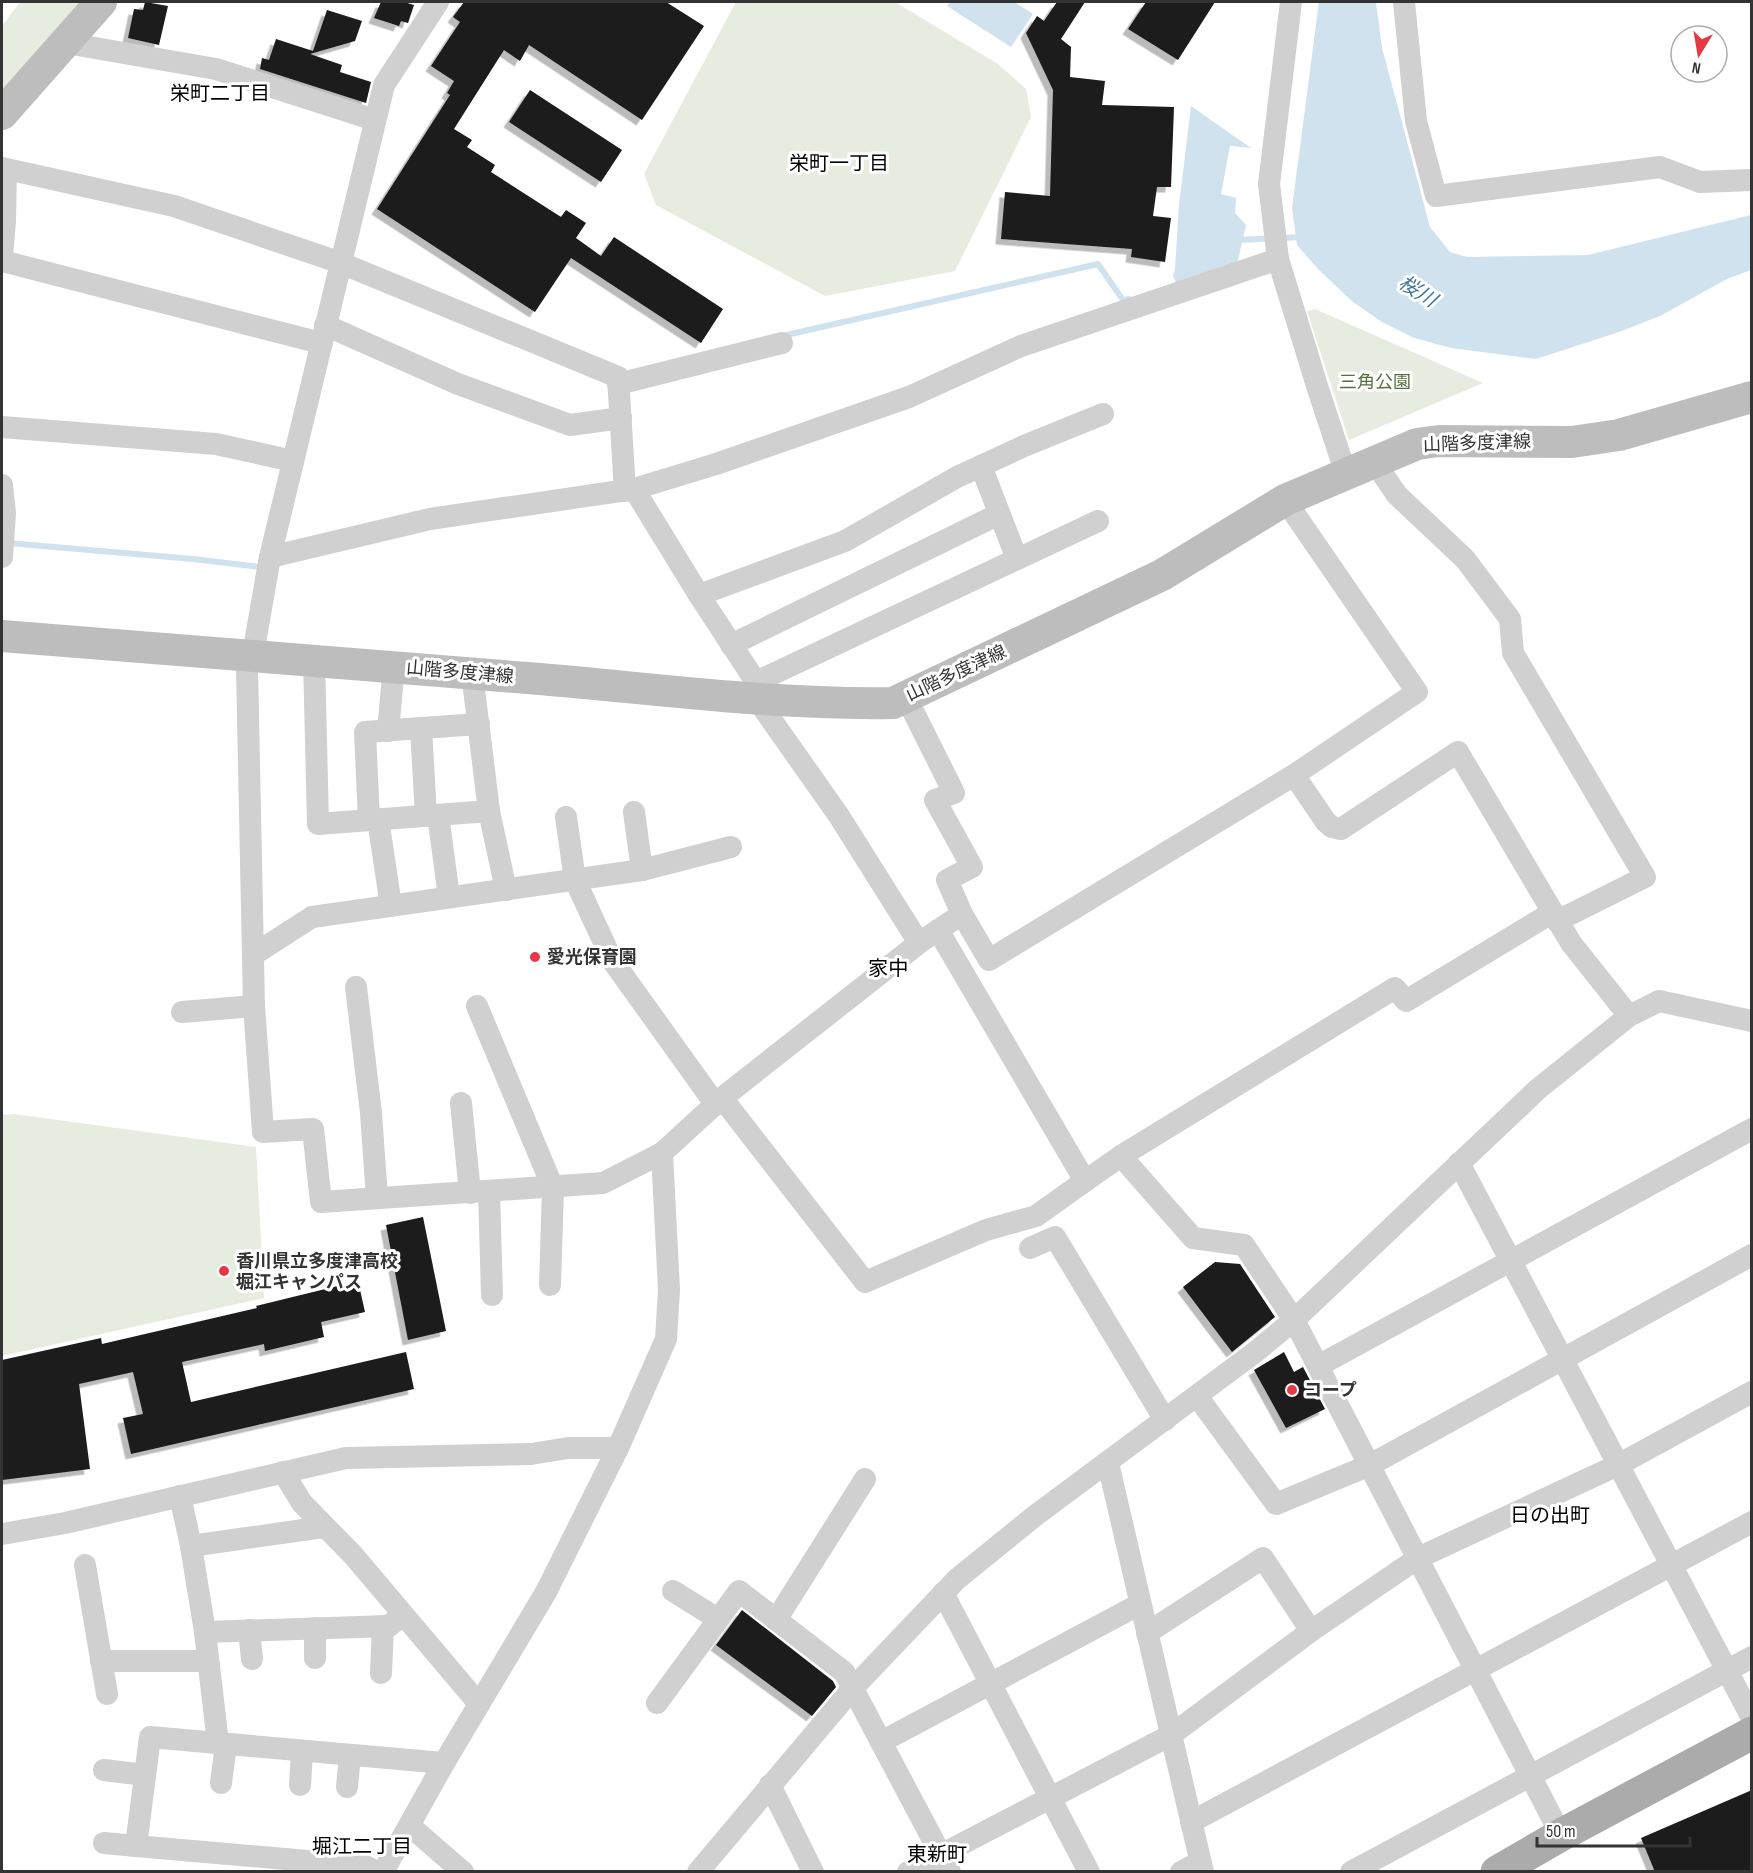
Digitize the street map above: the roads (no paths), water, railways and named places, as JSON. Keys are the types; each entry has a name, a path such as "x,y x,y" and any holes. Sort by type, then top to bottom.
{"main road":[{"path":"2,114 101,2"},
{"name":"山階多度津線","path":"2,636 472,673 756,690 852,704 893,703 1162,575 1285,500 1417,444 1439,441 1572,442 1619,435 1752,397"},
{"path":"1497,1872 1561,1834 1752,1733"}],"street":[{"path":"438,2 384,85 270,557 253,654 247,668 254,1006 263,1132 313,1129 321,1202 603,1183 662,1153 719,1102 919,944 962,914"},
{"path":"1291,2 1269,184 1278,259 1346,474"},
{"path":"1404,2 1416,121 1436,196 1660,167 1700,182 1752,180"},
{"path":"66,43 216,69 375,120"},
{"path":"621,418 570,425 323,334 2,259 5,221 4,169 174,206 341,263 618,377 630,490 731,645 756,690 839,816 919,944"},
{"path":"270,557 430,519 630,490 716,464 909,397 1021,346 1278,259"},
{"path":"618,384 782,343"},
{"path":"699,595 845,541 957,477 1024,446 1103,414"},
{"path":"2,427 216,444 293,461"},
{"path":"566,817 575,880 612,960 719,1102 865,1282 986,1230 1036,1216 1120,1156 1395,988 1406,1001 1555,917 1645,877 1513,653 1510,619 1466,559 1397,495 1375,463"},
{"path":"981,466 1017,559"},
{"path":"2,485 4,513 2,557"},
{"path":"906,697 954,793 935,800 972,867 947,880 962,914 988,960 1294,775 1417,692 1285,500"},
{"path":"731,645 999,514"},
{"path":"756,690 1017,559 1098,522"},
{"path":"314,659 318,824 489,811"},
{"path":"388,730 394,666"},
{"path":"472,673 489,811 506,890"},
{"path":"391,906 374,819 365,732 479,724"},
{"path":"421,728 432,815 449,897"},
{"path":"1294,775 1326,822 1332,827 1341,829 1458,752 1571,943 1629,1016"},
{"path":"634,812 642,870"},
{"path":"253,955 312,917 642,870 731,847"},
{"path":"938,930 1085,1181"},
{"path":"356,987 371,1113 377,1198"},
{"path":"698,1872 853,1688 957,1579 1036,1515 1197,1396 1294,1320 1538,1089 1629,1016 1659,1001 1752,1021"},
{"path":"182,1012 254,1006"},
{"path":"477,1006 553,1188 550,1286"},
{"path":"460,1103 480,1193 492,1295"},
{"path":"1318,1366 1752,1129"},
{"path":"383,1872 444,1763 546,1592 618,1448 666,1339 669,1290 662,1153"},
{"path":"1120,1156 1193,1238 1244,1245 1294,1320 1561,1834"},
{"path":"1459,1163 1752,1718"},
{"path":"1030,1248 1055,1237 1165,1420"},
{"path":"1197,1396 1276,1503 1370,1465 1752,1255"},
{"path":"908,1872 945,1863 1050,1797 1171,1735 1311,1631 1418,1558 1618,1465 1752,1392"},
{"path":"2,1534 65,1523 346,1458 531,1454 568,1448 618,1448"},
{"path":"1108,1463 1191,1822 1195,1868"},
{"path":"283,1472 302,1503 352,1556 479,1704"},
{"path":"776,1620 865,1479"},
{"path":"180,1496 205,1632 207,1661 222,1743 221,1783"},
{"path":"1191,1822 1752,1522"},
{"path":"190,1546 324,1527"},
{"path":"1147,1633 1263,1558 1311,1631"},
{"path":"85,1565 106,1694"},
{"path":"657,1703 739,1591 844,1672 945,1863"},
{"path":"673,1592 718,1619"},
{"path":"943,1593 1089,1872"},
{"path":"881,1742 1140,1604"},
{"path":"205,1632 388,1626 402,1615"},
{"path":"381,1673 382,1626"},
{"path":"315,1628 315,1658"},
{"path":"249,1630 252,1659"},
{"path":"1352,1872 1752,1657"},
{"path":"101,1661 207,1661"},
{"path":"136,1846 150,1737 444,1763"},
{"path":"300,1785 302,1751"},
{"path":"347,1786 350,1755"},
{"path":"104,1770 145,1775"},
{"path":"770,1785 813,1872"},
{"path":"410,1826 463,1872"},
{"path":"104,1843 136,1846 215,1862 365,1866 376,1872"}],"water":[{"path":"950,2 1014,2 1033,14 1011,47 947,6"},
{"name":"桜川","path":"1319,2 1376,2 1382,48 1430,227 1450,252 1467,257 1588,255 1751,215 1751,270 1727,279 1660,316 1536,359 1451,348 1414,338 1382,322 1353,302 1318,269 1297,245 1292,208"},
{"path":"1191,106 1251,148 1230,146 1221,194 1236,198 1235,213 1246,225 1238,260 1230,270 1178,287 1173,276"}],"waterway":[{"path":"1237,240 1302,237"},
{"path":"782,336 1098,264 1123,300 1129,299"},
{"path":"8,543 261,567"}],"place":[{"name":"愛光保育園","path":"535,957"},
{"name":"香川県立多度津高校 堀江キャンパス","path":"224,1271"},
{"name":"コープ","path":"1292,1390"}],"district":[{"name":"栄町二丁目","path":"220,93"},
{"name":"栄町一丁目","path":"839,163"},
{"name":"家中","path":"888,968"},
{"name":"日の出町","path":"1550,1515"},
{"name":"堀江二丁目","path":"362,1846"},
{"name":"東新町","path":"937,1854"}],"park label":[{"name":"三角公園","path":"1375,382"}]}
